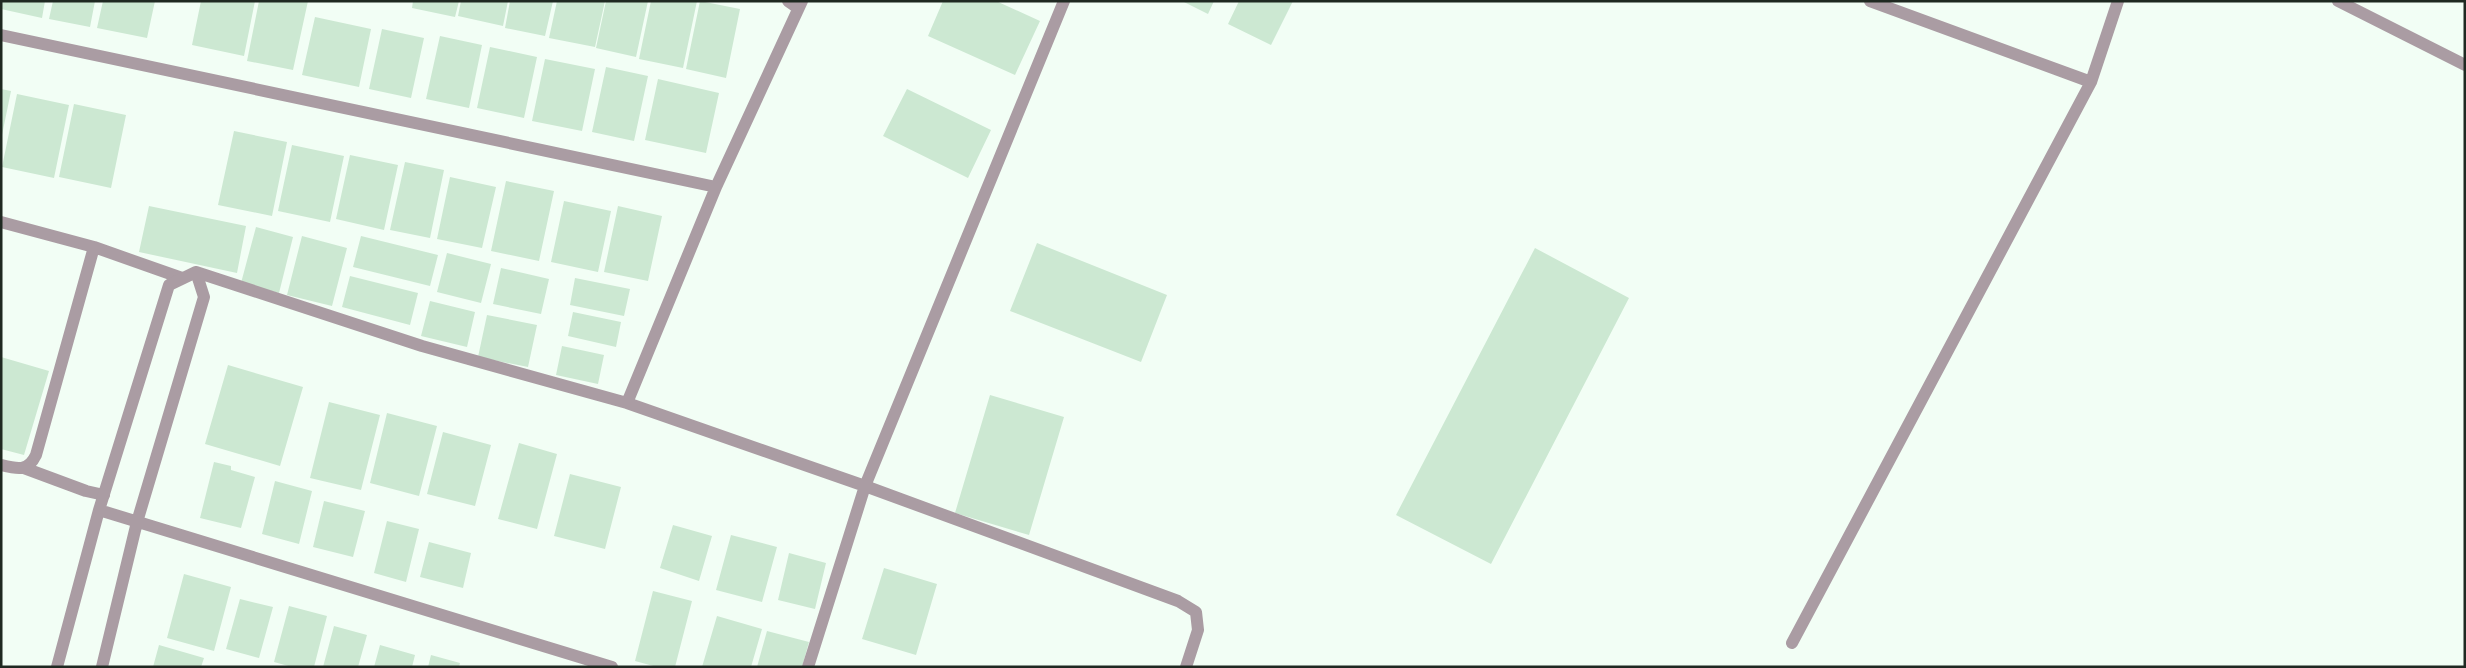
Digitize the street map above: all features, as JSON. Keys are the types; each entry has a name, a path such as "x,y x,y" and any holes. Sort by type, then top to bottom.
{"street":[{"path":"808,667 865,486 1064,1"},
{"path":"1870,1 2091,82"},
{"path":"1792,643 2091,82 2118,1"},
{"path":"2338,1 2465,65"},
{"path":"627,404 716,187 796,4"},
{"path":"1,35 716,187"},
{"path":"1,222 94,247 182,278"},
{"path":"24,468 31,465 36,455 94,247"},
{"path":"57,667 104,495 169,284 196,272 422,346 627,404 865,486 1178,601 1196,612 1198,630 1186,667"},
{"path":"102,667 137,522 204,297 196,272"},
{"path":"1,465 24,468 86,491 104,495"},
{"path":"100,510 612,667"}],"building":[{"path":"1,1 45,1 42,18 1,9"},
{"path":"53,1 95,1 90,27 49,19"},
{"path":"103,1 155,1 147,38 97,28"},
{"path":"201,1 255,1 244,56 192,45"},
{"path":"259,1 308,1 293,70 247,61"},
{"path":"413,1 459,1 455,17 412,8"},
{"path":"461,1 508,1 503,26 458,16"},
{"path":"510,1 553,1 545,36 505,28"},
{"path":"557,1 605,1 595,47 549,38"},
{"path":"606,1 648,1 636,57 596,48"},
{"path":"651,1 697,1 683,68 639,59"},
{"path":"700,1 740,9 726,78 686,69"},
{"path":"943,1 996,1 1040,21 1015,75 928,36"},
{"path":"1182,1 1214,1 1208,14"},
{"path":"1239,1 1293,1 1271,45 1228,24"},
{"path":"315,17 371,29 359,87 302,75"},
{"path":"382,29 424,38 411,98 369,89"},
{"path":"440,36 482,45 469,108 426,99"},
{"path":"490,47 537,57 524,118 477,108"},
{"path":"545,59 595,69 582,131 532,121"},
{"path":"606,67 648,76 634,141 592,132"},
{"path":"658,79 719,93 706,153 645,140"},
{"path":"1,89 11,91 2,135 1,135"},
{"path":"907,89 991,130 968,178 883,136"},
{"path":"17,94 69,105 54,178 2,167"},
{"path":"74,104 126,115 111,188 59,177"},
{"path":"234,131 287,142 272,216 218,205"},
{"path":"292,145 344,156 330,222 278,211"},
{"path":"350,155 398,165 384,230 336,219"},
{"path":"405,162 444,170 430,238 390,230"},
{"path":"450,177 496,187 482,248 437,239"},
{"path":"506,181 554,191 539,261 491,251"},
{"path":"564,201 611,211 598,272 551,262"},
{"path":"149,206 246,226 237,273 139,252"},
{"path":"618,206 662,216 648,281 604,272"},
{"path":"256,227 293,237 279,293 241,283"},
{"path":"302,236 347,248 332,306 287,295"},
{"path":"361,236 438,255 430,286 353,267"},
{"path":"1037,243 1167,295 1141,362 1010,311"},
{"path":"1535,248 1629,298 1491,564 1396,515"},
{"path":"447,253 491,264 481,303 437,292"},
{"path":"501,268 549,279 541,314 493,304"},
{"path":"350,276 418,293 410,325 342,307"},
{"path":"575,278 630,289 624,316 570,305"},
{"path":"430,301 475,312 467,347 421,336"},
{"path":"573,312 621,322 616,347 568,336"},
{"path":"487,315 537,325 528,367 478,357"},
{"path":"562,346 604,355 598,384 556,375"},
{"path":"1,357 49,371 24,455 1,449"},
{"path":"228,365 303,387 280,466 205,444"},
{"path":"990,395 1064,417 1029,535 955,513"},
{"path":"329,402 380,415 361,490 310,478"},
{"path":"387,413 437,426 419,496 370,483"},
{"path":"443,432 491,445 475,506 427,494"},
{"path":"519,443 557,454 537,529 498,519"},
{"path":"214,462 231,466 231,470 255,477 241,528 200,518"},
{"path":"570,474 621,487 605,549 554,536"},
{"path":"275,481 312,491 299,544 262,534"},
{"path":"324,501 365,511 353,557 313,547"},
{"path":"387,521 419,529 406,582 374,573"},
{"path":"673,525 712,536 699,581 660,568"},
{"path":"731,535 777,547 762,602 716,590"},
{"path":"429,542 471,553 463,588 420,577"},
{"path":"789,553 826,563 815,609 778,600"},
{"path":"884,568 937,584 916,655 862,639"},
{"path":"184,574 231,587 214,651 167,638"},
{"path":"653,591 692,601 675,667 657,667 635,661"},
{"path":"240,599 273,607 259,658 226,649"},
{"path":"289,606 327,616 314,667 292,667 274,662"},
{"path":"717,616 762,629 751,667 702,667"},
{"path":"334,626 367,635 358,667 323,667"},
{"path":"767,631 809,642 802,667 757,667"},
{"path":"159,645 204,658 201,667 153,667"},
{"path":"380,645 415,655 412,667 374,667"},
{"path":"431,655 460,663 459,667 428,667"}]}
